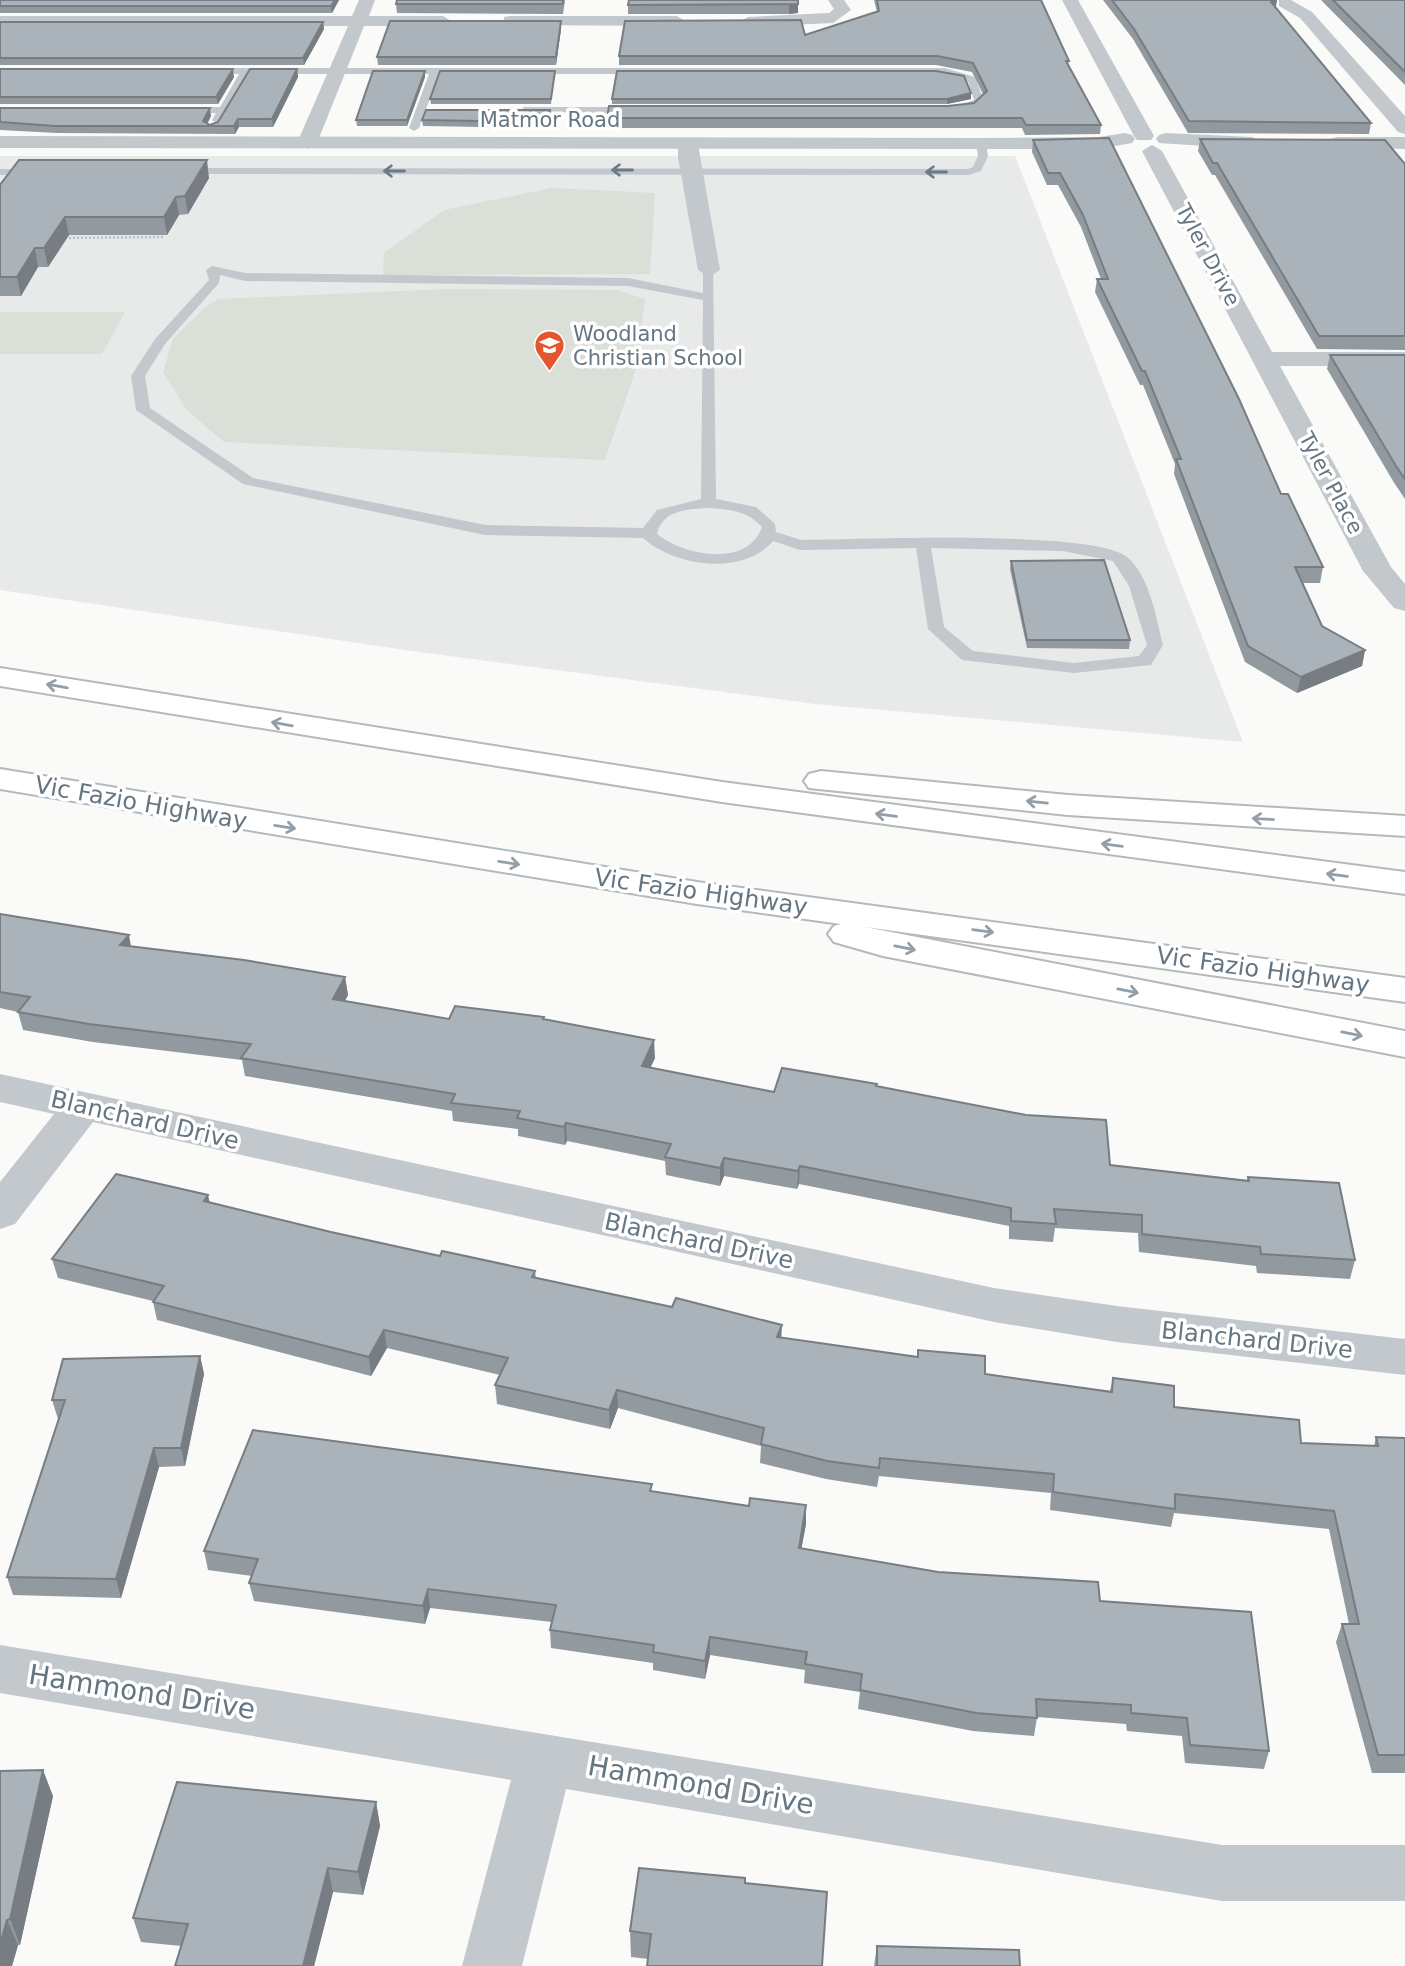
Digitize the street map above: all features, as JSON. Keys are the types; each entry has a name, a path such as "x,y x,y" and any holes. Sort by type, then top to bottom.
{"highway":[{"path":"0,677 349,735 901,817 1405,883"},
{"path":"349,735 1068,805 1405,827"},
{"name":"Vic Fazio Highway","path":"0,779 697,893 1405,990"},
{"path":"697,893 883,944 1405,1044"}],"street":[{"path":"307,143 368,0"},
{"path":"597,21 600,0"},
{"path":"734,22 833,18 843,10 836,0"},
{"name":"Tyler Drive","path":"1070,0 1264,359"},
{"path":"1286,3 1306,15 1405,128"},
{"path":"0,21 464,21"},
{"path":"491,21 693,22"},
{"name":"Matmor Road","path":"0,142 1269,143"},
{"path":"1323,143 1405,143"},
{"path":"688,144 690,170 709,270"},
{"path":"1264,359 1405,359"},
{"name":"Tyler Place","path":"1264,359 1378,572 1405,602"},
{"name":"Blanchard Drive","path":"0,1088 994,1305 1118,1324 1405,1357"},
{"path":"0,1213 82,1107"},
{"name":"Hammond Drive","path":"0,1669 1222,1872 1405,1873"},
{"path":"492,1966 545,1759"}],"lane":[{"path":"944,56 949,72"},
{"path":"191,71 949,72 972,79 979,103 968,113 947,110"},
{"path":"212,128 246,71"},
{"path":"414,128 435,71"},
{"path":"167,110 223,110"},
{"path":"420,110 434,110"},
{"path":"516,110 654,110"},
{"path":"165,171 969,172 977,169 983,156 981,144"},
{"path":"0,172 54,172"},
{"path":"649,533 485,530 248,481 143,410 138,376 160,342 215,280 212,270 245,277 642,283 684,297 709,297"},
{"path":"708,503 709,270"},
{"path":"708,503 741,507 755,512 770,527 769,535 762,544 749,552 709,559 670,552 657,544 649,533 657,517 670,509 708,503"},
{"path":"769,535 800,545 923,545 1055,545 1117,556 1131,569 1155,645 1145,662 1074,668 968,656 936,629 923,545"}],"path":[{"path":"55,238 165,237"}],"shaded area":[{"name":"Woodland Christian School","path":"0,156 1015,156 1243,742 815,704 412,651 0,590"},
{"path":"552,188 655,193 650,274 383,275 384,253 444,210"},
{"path":"446,289 617,290 645,299 637,366 605,460 224,442 186,409 163,372 173,339 203,309 218,299"},
{"path":"0,312 125,312 102,354 0,354"}],"building":[{"path":"0,0 335,0 331,6 0,6"},
{"path":"397,0 563,0 563,4 396,4"},
{"path":"629,0 798,0 798,4 628,5"},
{"path":"877,0 1041,0 1069,61 1066,61 1101,125 1026,125 1022,118 607,118 609,106 948,106 974,103 987,91 973,63 937,56 619,56 625,21 801,20 805,35 879,11"},
{"path":"1112,0 1273,0 1271,2 1371,123 1189,121 1134,29"},
{"path":"1333,0 1405,0 1405,72"},
{"path":"390,21 561,21 556,57 377,57"},
{"path":"0,22 323,22 303,58 0,58"},
{"path":"0,69 233,69 216,97 0,97"},
{"path":"250,69 297,69 272,119 238,119 234,126 55,126 0,122 0,108 210,108 203,121 210,125 218,122"},
{"path":"373,71 425,71 407,120 356,120"},
{"path":"440,71 555,71 551,99 430,99"},
{"path":"617,71 936,71 964,76 971,93 947,99 612,99"},
{"path":"426,110 550,110 548,122 422,120"},
{"path":"1109,138 1239,399 1281,494 1288,494 1323,567 1295,567 1322,626 1365,650 1301,677 1248,646 1176,459 1181,459 1145,371 1142,371 1097,279 1108,279 1083,215 1060,173 1048,173 1033,140"},
{"path":"1200,139 1385,140 1405,164 1405,336 1319,336 1217,163 1213,163"},
{"path":"19,160 207,160 185,196 176,197 164,217 65,217 44,248 35,248 17,277 0,277 0,185"},
{"path":"1330,355 1405,355 1405,479 1396,466"},
{"path":"1104,560 1130,640 1027,640 1011,561"},
{"path":"0,914 129,935 120,945 244,960 345,977 333,999 449,1019 455,1006 544,1017 543,1019 654,1040 642,1066 774,1092 782,1068 877,1084 876,1086 1026,1115 1106,1120 1110,1165 1249,1181 1248,1177 1339,1183 1355,1260 1261,1254 1260,1247 1142,1234 1142,1215 1054,1209 1056,1224 1011,1221 1011,1208 800,1166 798,1171 724,1158 720,1168 665,1157 671,1144 566,1123 564,1127 517,1118 520,1111 451,1103 455,1094 241,1058 251,1044 89,1024 18,1012 30,997 0,992"},
{"path":"116,1174 208,1195 204,1201 331,1232 440,1256 442,1251 535,1271 532,1277 672,1307 676,1298 782,1325 777,1337 918,1357 918,1350 985,1356 985,1374 1112,1392 1113,1378 1174,1386 1174,1407 1299,1420 1301,1443 1378,1446 1376,1437 1405,1438 1405,1755 1378,1755 1342,1624 1359,1624 1334,1511 1175,1494 1175,1509 1053,1492 1054,1474 880,1458 879,1468 827,1461 761,1444 764,1428 617,1390 609,1410 495,1385 508,1358 384,1330 369,1357 153,1302 164,1286 52,1259"},
{"path":"200,1356 181,1448 154,1448 116,1579 7,1577 65,1400 52,1400 63,1359"},
{"path":"253,1430 652,1484 650,1491 749,1506 750,1498 806,1505 799,1548 938,1572 1098,1582 1100,1601 1251,1612 1269,1751 1190,1745 1187,1718 1131,1713 1131,1705 1036,1699 1037,1718 976,1713 860,1690 862,1674 805,1664 807,1652 710,1637 705,1661 653,1652 654,1645 550,1630 556,1605 428,1589 423,1606 249,1583 258,1559 204,1551"},
{"path":"43,1770 10,1919 7,1920 0,1945 0,1771"},
{"path":"177,1782 376,1802 358,1872 328,1868 303,1966 175,1966 188,1924 133,1918"},
{"path":"639,1868 745,1878 745,1883 827,1892 822,1966 647,1966 651,1934 630,1931"},
{"path":"877,1946 1019,1950 1020,1966 877,1966"}],"place":[{"name":"Woodland Christian School","path":"550,373"}]}
